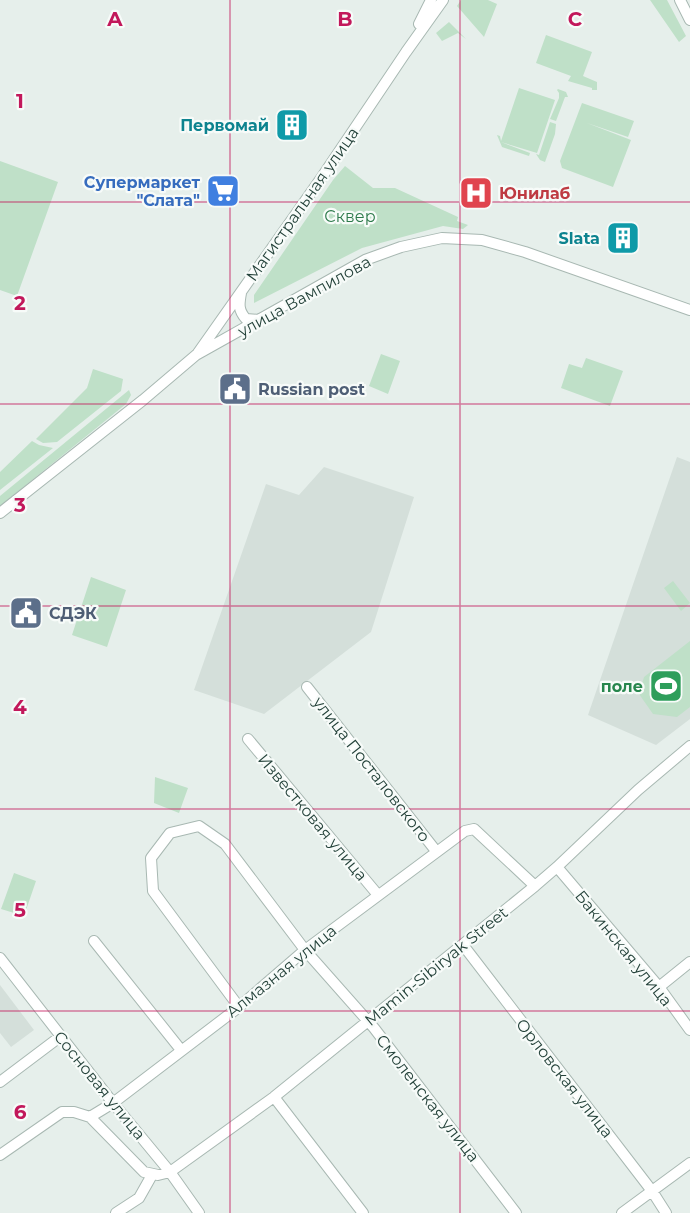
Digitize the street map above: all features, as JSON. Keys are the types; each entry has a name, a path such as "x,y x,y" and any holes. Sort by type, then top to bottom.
{"street":[{"name":"Магистральная улица","path":"406,52 431,0"},
{"name":"Магистральная улица","path":"196,355 443,0"},
{"path":"680,0 690,20"},
{"name":"улица Вампилова","path":"0,513 196,355 365,260 401,247 442,238 482,240 525,252 690,310"},
{"path":"241,291 240,312 246,319 260,320"},
{"name":"улица Посталовского","path":"307,687 436,851"},
{"name":"Известковая улица","path":"248,739 378,895"},
{"name":"Mamin-Sibiryak Street","path":"170,1172 274,1097 536,886 638,790 690,746"},
{"name":"Смоленская улица","path":"239,1007 153,891 150,858 170,833 199,826 225,844 304,950 368,1020 516,1213"},
{"name":"Алмазная улица","path":"90,1117 113,1103 239,1007 304,950 465,831 474,829 536,886"},
{"name":"Бакинская улица","path":"557,867 659,987 690,1030"},
{"path":"94,941 181,1050"},
{"name":"Орловская улица","path":"462,945 652,1191 666,1213"},
{"name":"Сосновая улица","path":"0,958 170,1172 199,1213"},
{"path":"659,987 690,962"},
{"path":"0,1082 61,1036"},
{"path":"274,1097 363,1213"},
{"path":"0,1140 4,1152 62,1112 74,1112 90,1117 144,1172 152,1174 170,1172"},
{"path":"622,1213 690,1163"},
{"path":"116,1213 139,1198 152,1174"}],"shaded area":[{"path":"677,457 690,462 690,719 656,745 588,715"},
{"path":"324,467 414,497 371,632 264,714 194,690 266,484 299,495"},
{"path":"0,985 34,1030 11,1047 0,1033"}],"green space":[{"path":"461,0 488,0 497,4 484,37 457,6"},
{"path":"650,0 667,0 686,36 679,42"},
{"path":"449,22 466,39 458,33 442,41 436,33"},
{"path":"546,35 592,52 583,76 597,82 597,90 568,81 571,76 536,63"},
{"path":"519,88 555,100 537,153 501,142 530,153 529,156 502,147 497,135 500,136 501,141"},
{"path":"558,89 566,92 568,97 565,97 556,121 550,119 559,98"},
{"path":"582,103 634,121 628,137 587,123 631,140 613,187 562,168 560,161"},
{"path":"550,122 556,124 555,134 545,162 540,160 536,154 539,155"},
{"path":"0,161 58,182 17,296 0,290"},
{"name":"Сквер","path":"345,166 373,188 395,188 458,217 457,221 468,225 463,229 443,226 362,248 254,303 254,295"},
{"path":"381,354 400,361 388,394 369,386"},
{"path":"586,358 623,371 610,406 561,388 569,364 582,368"},
{"path":"93,369 123,379 121,391 57,442 43,443 36,439 87,388"},
{"path":"129,390 131,395 126,404 0,506 0,496"},
{"path":"32,441 53,448 0,490 0,472"},
{"path":"91,577 126,590 107,647 72,635"},
{"path":"673,581 690,603 681,611 664,588"},
{"name":"поле","path":"690,641 690,707 677,717 653,714 639,694 644,677"},
{"path":"155,777 188,788 179,813 154,803"},
{"path":"14,873 36,881 24,916 1,909"}],"place":[{"name":"Первомай","path":"292,125"},
{"name":"Супермаркет \"Слата\"","path":"223,191"},
{"name":"Юнилаб","path":"476,193"},
{"name":"Slata","path":"623,238"},
{"name":"Russian post","path":"235,389"},
{"name":"СДЭК","path":"26,613"},
{"name":"поле","path":"666,686"}]}
